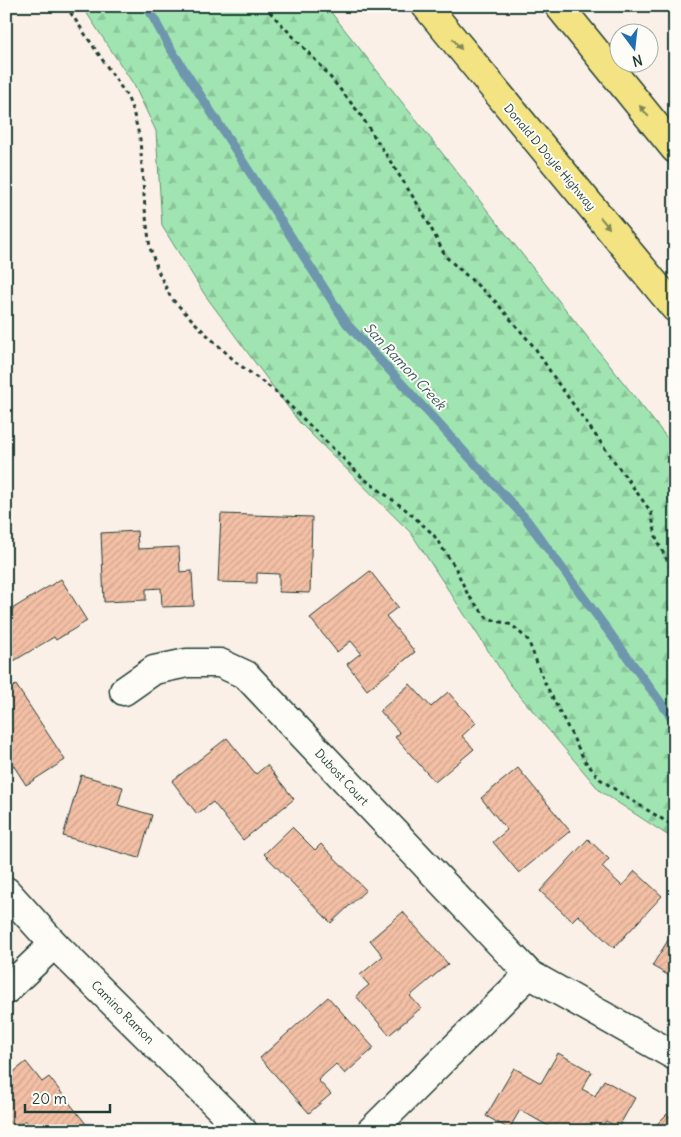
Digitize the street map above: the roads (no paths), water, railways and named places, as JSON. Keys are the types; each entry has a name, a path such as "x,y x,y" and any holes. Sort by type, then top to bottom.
{"highway":[{"name":"Donald D Doyle Highway","path":"426,6 675,308"},
{"path":"559,6 675,149"}],"street":[{"name":"Dubost Court","path":"124,691 154,670 187,663 220,663 246,675 529,974 675,1056"},
{"name":"Camino Ramon","path":"6,891 54,944 243,1131"},
{"path":"6,990 54,944"},
{"path":"371,1131 529,974"}],"waterway":[{"name":"San Ramon Creek","path":"147,6 167,43 347,324 526,519 675,722"}]}
